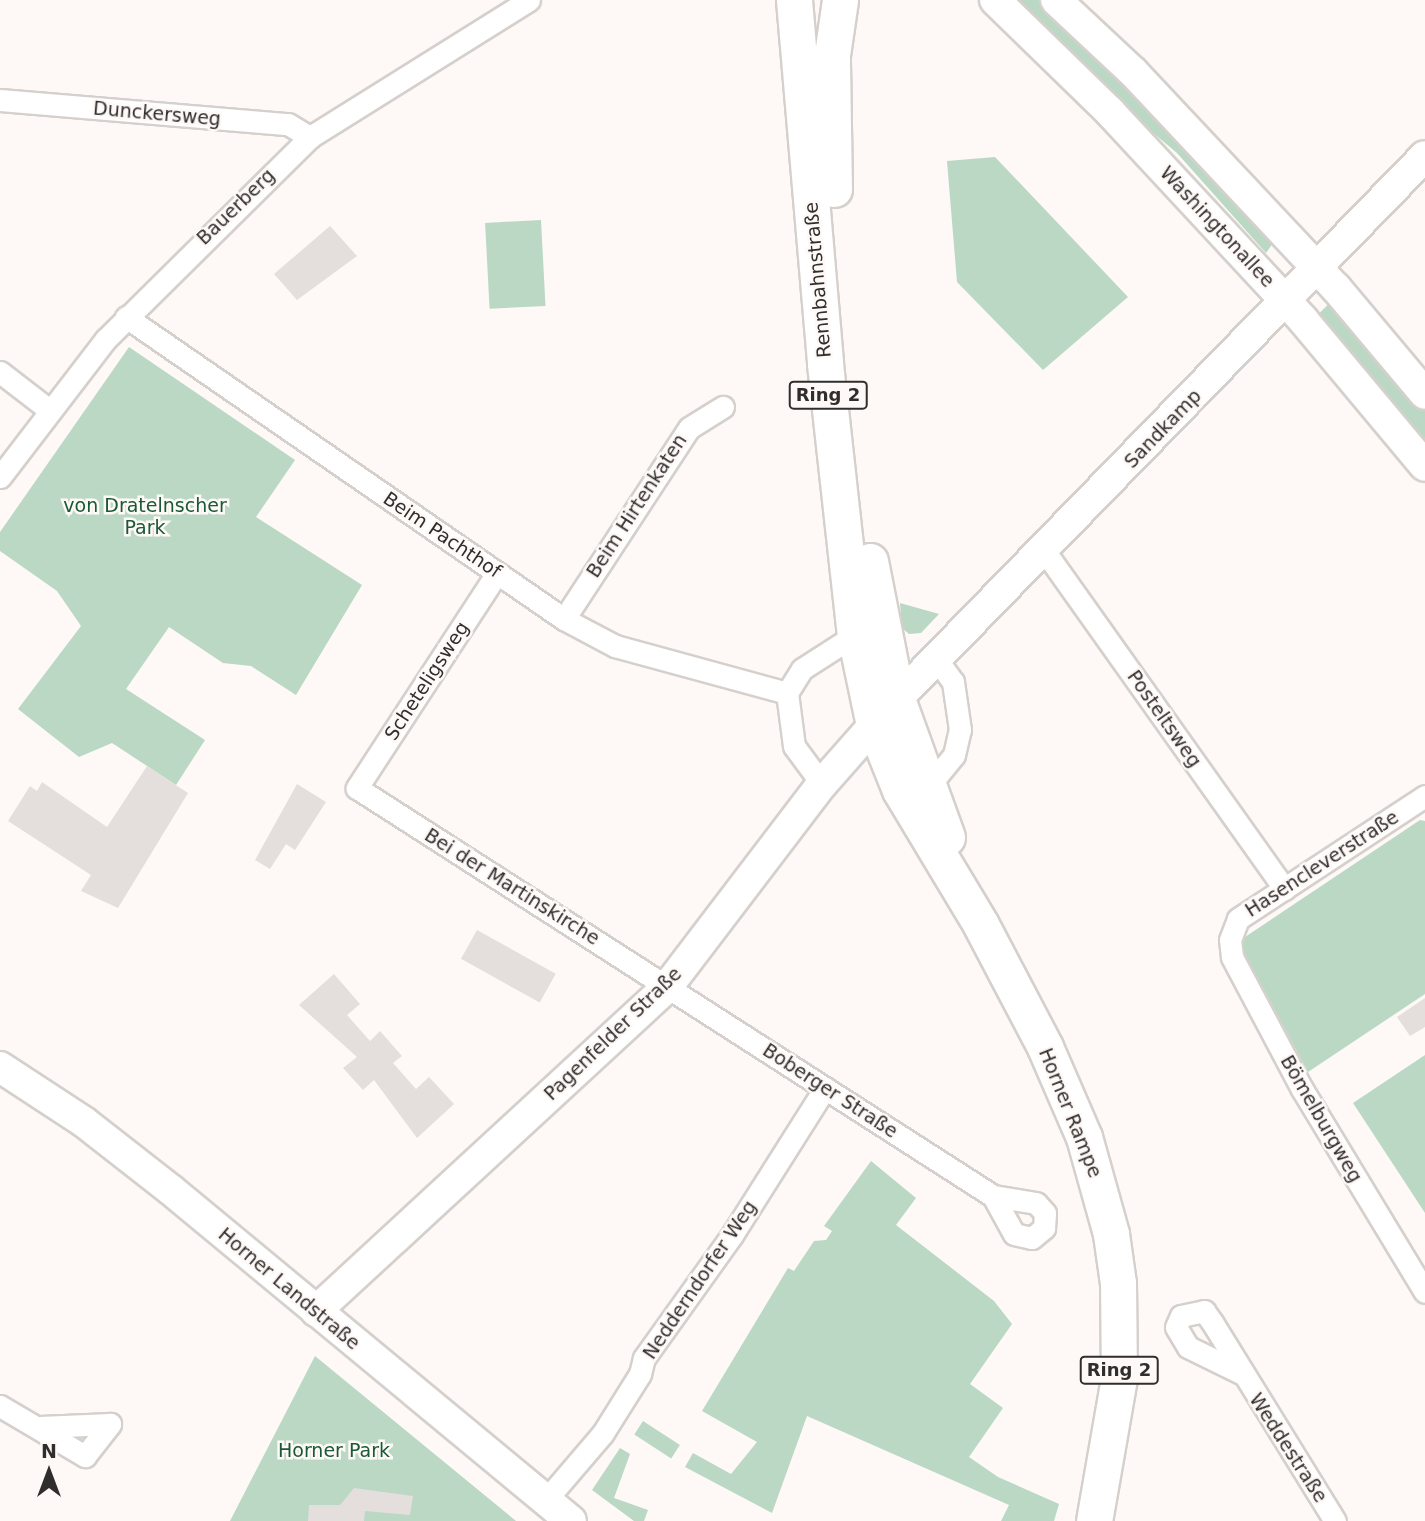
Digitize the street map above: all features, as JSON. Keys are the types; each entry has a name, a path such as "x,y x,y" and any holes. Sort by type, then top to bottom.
{"main road":[{"name":"Rennbahnstraße","path":"794,0 825,365 855,635 874,725"},
{"name":"Rennbahnstraße","path":"840,0 832,55 830,138 856,450 879,626 897,699"},
{"name":"Horner Rampe","path":"897,699 981,925 1084,1137 1107,1217 1118,1283 1119,1378 1094,1521"},
{"name":"Horner Rampe","path":"874,725 900,790 981,925"}],"street":[{"name":"Bauerberg","path":"0,477 48,409 126,317 310,137 528,0"},
{"name":"Washingtonallee","path":"995,0 1110,112 1284,300 1425,467"},
{"path":"1056,0 1133,72 1317,268 1425,394"},
{"name":"Dunckersweg","path":"0,100 288,124 310,137"},
{"name":"Sandkamp","path":"897,699 1425,156"},
{"name":"Beim Pachthof","path":"126,317 564,619 615,646 787,694"},
{"path":"0,372 48,409"},
{"name":"Beim Hirtenkaten","path":"564,619 689,428 723,407"},
{"name":"Posteltsweg","path":"1044,550 1284,889"},
{"name":"Scheteligsweg","path":"357,788 497,573"},
{"path":"822,784 794,746 787,694 802,669 855,635"},
{"path":"928,787 954,755 960,730 953,682 936,659"},
{"path":"874,725 897,699"},
{"name":"Pagenfelder Straße","path":"316,1311 668,986 822,784 874,725"},
{"name":"Bei der Martinskirche","path":"357,788 668,986"},
{"name":"Hasencleverstraße","path":"1230,940 1238,919 1425,796"},
{"name":"Bömelburgweg","path":"1230,940 1232,957 1302,1089 1425,1292"},
{"name":"Boberger Straße","path":"668,986 993,1196"},
{"name":"Horner Landstraße","path":"0,1066 84,1122 570,1521"},
{"name":"Nedderndorfer Weg","path":"545,1501 603,1433 640,1374 644,1358 732,1235 825,1088"},
{"name":"Weddestraße","path":"1241,1373 1335,1521"},
{"path":"0,1406 40,1427"}],"green space":[{"path":"1010,0 1042,0 1278,236 1266,253 1177,153 1089,79"},
{"path":"995,157 1128,297 1043,370 957,282 947,161"},
{"path":"541,220 546,306 490,309 485,223"},
{"path":"1333,300 1425,407 1425,458 1311,321"},
{"name":"von Dratelnscher Park","path":"129,347 295,460 256,517 362,585 296,695 251,666 223,663 169,627 126,689 205,740 176,785 112,743 79,757 18,709 81,626 57,591 0,551 0,532"},
{"path":"900,603 939,614 921,633 909,634 902,628"},
{"path":"1420,820 1425,821 1425,994 1308,1072 1242,949 1245,937"},
{"path":"1425,1055 1425,1213 1353,1103"},
{"path":"871,1161 916,1198 896,1225 994,1301 1012,1324 970,1384 1003,1408 969,1457 998,1477 1059,1504 1054,1521 1001,1521 1009,1505 807,1416 772,1513 685,1467 693,1453 731,1474 757,1442 702,1411 788,1268 794,1271 814,1241 826,1240 832,1231 824,1226"},
{"name":"Horner Park","path":"315,1356 516,1521 230,1521"},
{"path":"643,1421 680,1445 671,1458 634,1434"},
{"path":"620,1448 630,1454 614,1498 648,1510 644,1521 634,1521 592,1490"}],"building":[{"path":"330,226 357,256 297,300 274,274"},
{"path":"147,766 188,793 118,908 81,891 91,875 8,821 30,786 37,791 42,782 107,827"},
{"path":"297,784 326,802 295,850 286,844 270,869 255,860"},
{"path":"477,930 556,974 540,1002 461,959"},
{"path":"334,974 360,1004 347,1015 370,1041 380,1031 402,1056 393,1063 416,1089 429,1077 454,1104 417,1138 374,1080 363,1090 343,1068 357,1057 299,1005"},
{"path":"1425,998 1425,1027 1410,1036 1397,1017"},
{"path":"354,1488 413,1496 410,1515 365,1511 364,1521 308,1521 309,1505 340,1505"}]}
